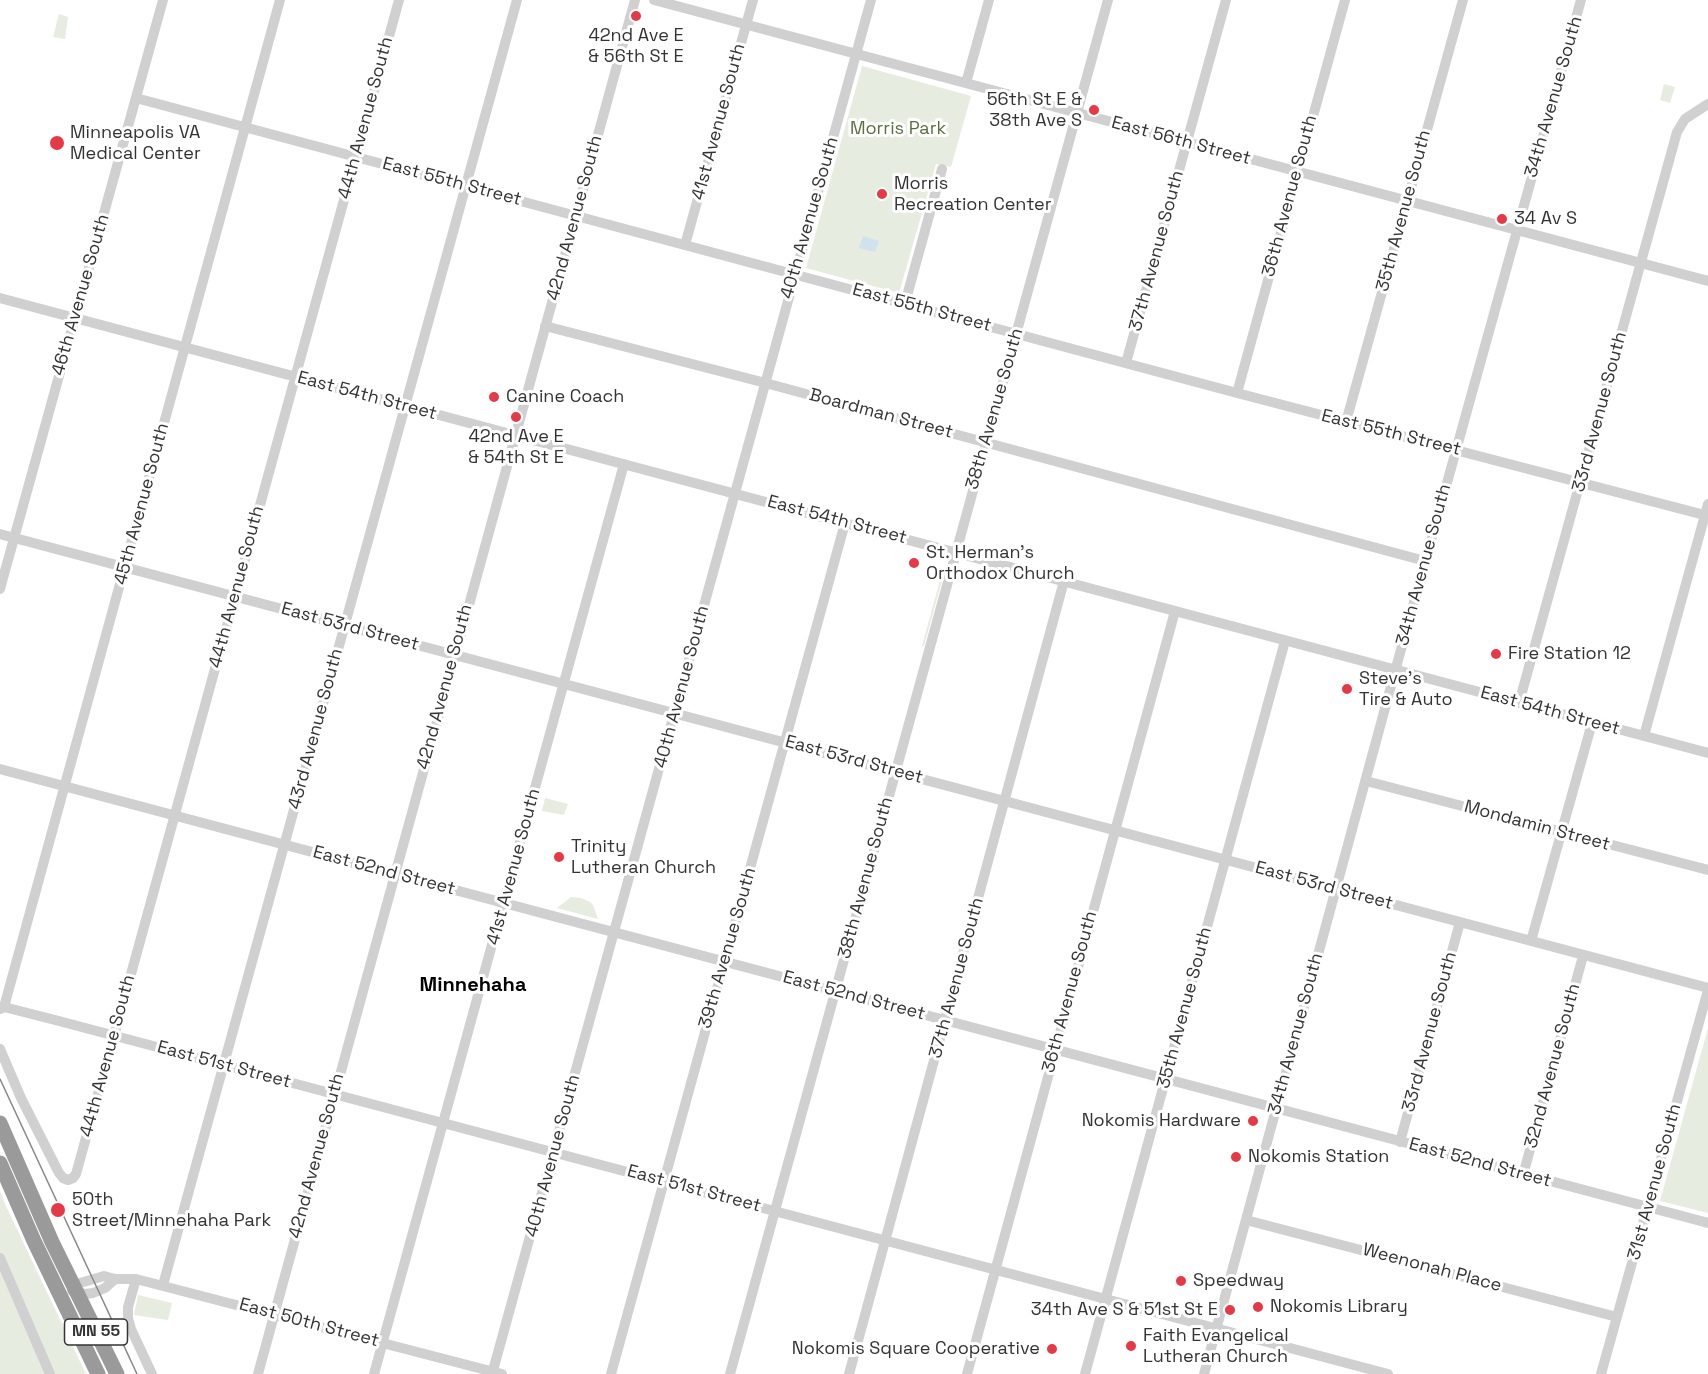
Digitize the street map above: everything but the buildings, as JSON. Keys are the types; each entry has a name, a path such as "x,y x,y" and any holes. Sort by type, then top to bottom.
{"highway":[{"name":"MN 55","path":"0,1122 98,1374"},
{"name":"MN 55","path":"0,1163 68,1293 117,1374"}],"street":[{"name":"46th Avenue South","path":"0,589 163,0"},
{"name":"45th Avenue South","path":"2,1008 280,0"},
{"name":"44th Avenue South","path":"0,1049 21,1098 59,1173 68,1180 76,1174 399,0"},
{"name":"43rd Avenue South","path":"163,1285 517,0"},
{"name":"42nd Avenue South","path":"258,1374 635,0"},
{"name":"East 56th Street","path":"654,0 1708,281"},
{"name":"41st Avenue South","path":"685,245 753,0"},
{"name":"40th Avenue South","path":"496,1373 554,1152 871,0"},
{"path":"966,83 989,0"},
{"name":"38th Avenue South","path":"730,1374 1108,0"},
{"name":"37th Avenue South","path":"1126,363 1227,0"},
{"name":"36th Avenue South","path":"1237,393 1345,0"},
{"name":"35th Avenue South","path":"1346,422 1463,0"},
{"name":"34th Avenue South","path":"1204,1374 1335,889 1581,0"},
{"name":"East 55th Street","path":"136,98 1346,422 1581,483 1707,512"},
{"name":"33rd Avenue South","path":"1519,703 1677,132 1694,111 1708,104"},
{"path":"905,303 942,169"},
{"name":"East 54th Street","path":"0,298 1708,753"},
{"name":"Boardman Street","path":"545,326 1425,561"},
{"name":"41st Avenue South","path":"374,1374 624,464"},
{"path":"1644,736 1707,512"},
{"name":"39th Avenue South","path":"611,1374 845,523"},
{"name":"East 53rd Street","path":"0,534 1708,989"},
{"name":"37th Avenue South","path":"849,1374 1064,581"},
{"name":"36th Avenue South","path":"967,1374 1175,611"},
{"name":"35th Avenue South","path":"1085,1374 1285,641"},
{"path":"1531,941 1592,723"},
{"name":"East 52nd Street","path":"0,769 1708,1223"},
{"name":"Mondamin Street","path":"1366,781 1708,870"},
{"name":"33rd Avenue South","path":"1400,1142 1460,922"},
{"name":"32nd Avenue South","path":"1523,1175 1583,956"},
{"name":"31st Avenue South","path":"1601,1374 1708,989"},
{"name":"East 51st Street","path":"2,1008 113,1035 1388,1374"},
{"name":"Weenonah Place","path":"1246,1220 1617,1317"},
{"path":"0,1258 50,1374"},
{"name":"East 50th Street","path":"68,1293 93,1293 105,1288 115,1279 136,1279 496,1373"},
{"path":"136,1279 128,1307 128,1318 152,1374"}],"green space":[{"path":"59,14 68,17 65,39 53,37"},
{"name":"Morris Park","path":"862,66 971,96 951,167 936,164 899,293 806,268"},
{"path":"1664,84 1675,87 1670,103 1660,100"},
{"path":"942,573 944,573 924,646 922,646"},
{"path":"545,798 568,804 564,815 542,811"},
{"path":"571,897 590,902 598,919 557,908"},
{"path":"1708,1028 1708,1213 1660,1201"},
{"path":"0,1191 5,1204 86,1374 0,1374"},
{"path":"138,1295 172,1303 168,1320 134,1315"}],"water":[{"path":"863,236 879,241 875,252 859,248"}],"tram line":[{"path":"0,1079 137,1374"}],"place":[{"name":"42nd Ave E & 56th St E","path":"636,16"},
{"name":"56th St E & 38th Ave S","path":"1094,110"},
{"name":"Minneapolis VA Medical Center","path":"57,143"},
{"name":"Morris Recreation Center","path":"882,194"},
{"name":"34 Av S","path":"1502,219"},
{"name":"Canine Coach","path":"494,397"},
{"name":"42nd Ave E & 54th St E","path":"516,417"},
{"name":"St. Herman's Orthodox Church","path":"914,563"},
{"name":"Fire Station 12","path":"1496,654"},
{"name":"Steve's Tire & Auto","path":"1347,689"},
{"name":"Trinity Lutheran Church","path":"559,857"},
{"name":"Nokomis Hardware","path":"1253,1121"},
{"name":"Nokomis Station","path":"1236,1157"},
{"name":"50th Street/Minnehaha Park","path":"58,1210"},
{"name":"Speedway","path":"1181,1281"},
{"name":"Nokomis Library","path":"1258,1307"},
{"name":"34th Ave S & 51st St E","path":"1230,1310"},
{"name":"Faith Evangelical Lutheran Church","path":"1131,1346"},
{"name":"Nokomis Square Cooperative","path":"1052,1349"}],"district":[{"name":"Minnehaha","path":"473,986"}]}
